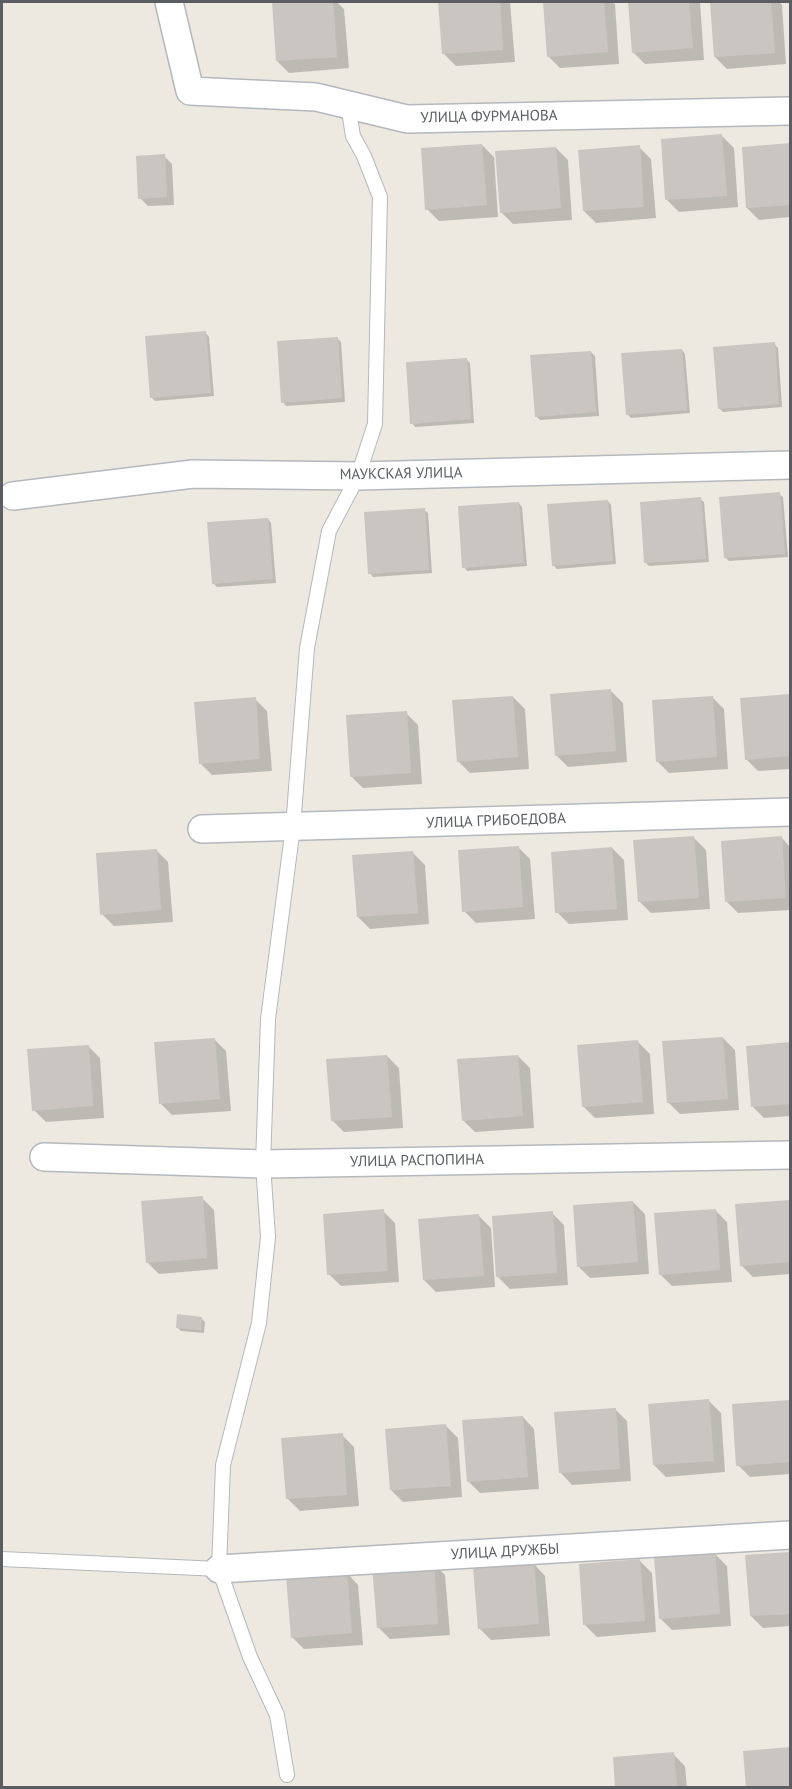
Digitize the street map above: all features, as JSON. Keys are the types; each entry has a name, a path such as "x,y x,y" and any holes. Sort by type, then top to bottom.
{"street":[{"name":"УЛИЦА ФУРМАНОВА","path":"169,2 190,91 316,97 407,119 790,111"},
{"name":"МАУКСКАЯ УЛИЦА","path":"13,496 193,474 358,476 790,465"},
{"name":"УЛИЦА ГРИБОЕДОВА","path":"202,829 790,813"},
{"name":"УЛИЦА РАСПОПИНА","path":"44,1157 263,1164 790,1155"},
{"name":"УЛИЦА ДРУЖБЫ","path":"219,1569 790,1535"}],"lane":[{"path":"287,1775 277,1715 250,1657 219,1569 223,1465 259,1323 268,1238 263,1164 268,1019 292,826 307,648 328,531 358,476 375,424 381,197 364,156 352,136 348,105"},
{"path":"2,1559 219,1569"}],"building":[{"path":"272,2 333,2 337,57 276,61"},
{"path":"438,2 500,2 503,50 442,54"},
{"path":"543,2 604,2 608,52 547,57"},
{"path":"628,2 689,2 693,48 632,53"},
{"path":"710,2 771,2 775,53 714,57"},
{"path":"722,134 727,196 665,200 661,139"},
{"path":"790,143 790,205 746,208 742,147"},
{"path":"482,144 487,205 425,210 421,148"},
{"path":"640,145 644,207 583,211 578,150"},
{"path":"556,147 561,208 500,213 495,151"},
{"path":"165,154 167,197 138,199 136,156"},
{"path":"206,331 211,393 150,398 145,336"},
{"path":"338,337 342,398 281,403 277,341"},
{"path":"775,342 779,404 718,409 713,347"},
{"path":"682,349 687,410 626,415 621,353"},
{"path":"591,351 596,412 535,417 530,355"},
{"path":"467,358 471,419 410,424 406,362"},
{"path":"780,492 785,554 724,558 719,497"},
{"path":"701,497 706,559 644,563 640,502"},
{"path":"608,500 613,561 552,566 547,504"},
{"path":"519,502 524,563 462,568 458,506"},
{"path":"425,508 429,570 368,574 364,512"},
{"path":"268,518 273,579 212,584 207,522"},
{"path":"611,689 616,751 555,756 550,694"},
{"path":"790,694 790,756 745,760 740,698"},
{"path":"513,696 518,757 457,762 452,700"},
{"path":"713,696 717,757 656,762 652,700"},
{"path":"256,697 260,759 199,764 194,702"},
{"path":"407,711 411,773 350,777 346,715"},
{"path":"694,836 699,898 638,902 633,840"},
{"path":"782,836 786,898 725,902 721,841"},
{"path":"519,846 523,907 462,912 458,850"},
{"path":"612,847 617,909 555,913 551,852"},
{"path":"157,849 161,910 100,915 96,853"},
{"path":"413,851 418,913 357,917 352,855"},
{"path":"723,1037 728,1099 667,1103 662,1041"},
{"path":"215,1038 220,1099 159,1104 154,1042"},
{"path":"638,1040 643,1102 582,1107 577,1045"},
{"path":"790,1042 790,1104 751,1107 746,1046"},
{"path":"89,1045 93,1106 32,1111 27,1049"},
{"path":"387,1055 392,1117 331,1121 326,1059"},
{"path":"518,1055 523,1116 462,1121 457,1059"},
{"path":"203,1196 207,1258 146,1263 141,1201"},
{"path":"790,1200 790,1262 740,1266 735,1204"},
{"path":"633,1201 638,1262 577,1267 573,1205"},
{"path":"384,1209 388,1271 327,1275 323,1214"},
{"path":"716,1209 720,1270 659,1275 654,1213"},
{"path":"553,1211 557,1273 496,1277 492,1216"},
{"path":"479,1214 484,1276 423,1280 418,1219"},
{"path":"177,1314 202,1317 201,1330 176,1328"},
{"path":"709,1399 714,1461 653,1465 648,1404"},
{"path":"790,1400 790,1462 736,1466 732,1404"},
{"path":"616,1408 620,1469 559,1473 554,1412"},
{"path":"523,1416 528,1477 467,1482 462,1420"},
{"path":"446,1424 451,1486 390,1490 385,1429"},
{"path":"343,1433 347,1495 286,1499 281,1438"},
{"path":"715,1552 720,1614 659,1619 654,1557"},
{"path":"790,1552 790,1614 750,1616 745,1555"},
{"path":"640,1559 645,1621 583,1625 579,1564"},
{"path":"434,1562 438,1624 377,1628 372,1566"},
{"path":"534,1563 539,1624 478,1629 473,1567"},
{"path":"347,1572 352,1633 291,1638 286,1576"},
{"path":"790,1747 790,1788 746,1788 743,1751"},
{"path":"674,1752 677,1788 615,1788 613,1757"}]}
